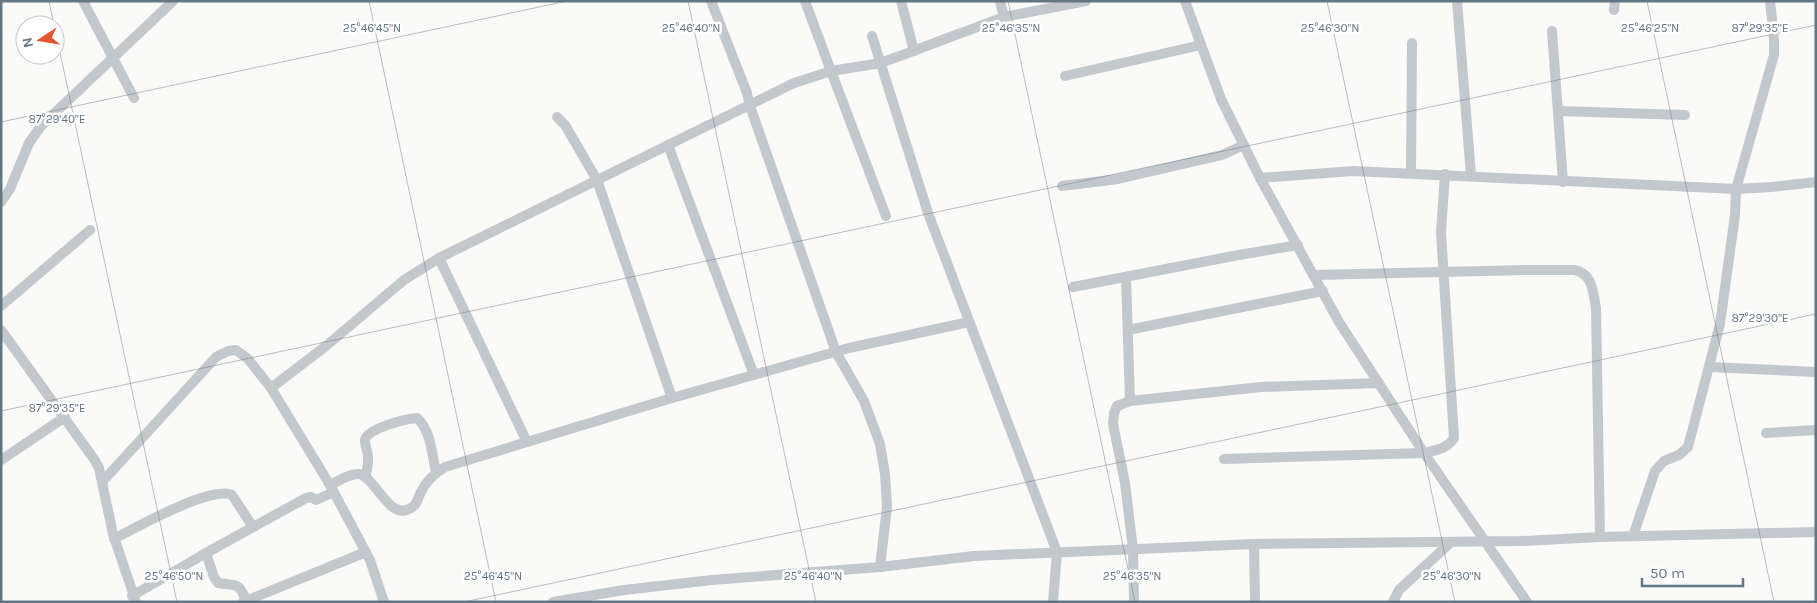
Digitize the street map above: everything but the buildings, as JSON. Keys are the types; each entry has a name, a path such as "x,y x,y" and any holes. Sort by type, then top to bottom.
{"street":[{"path":"83,1 134,98"},
{"path":"1,202 10,190 30,143 41,126 173,1"},
{"path":"711,1 750,104 836,352 864,401 880,444 885,474 886,507 880,568"},
{"path":"805,1 886,216"},
{"path":"901,1 914,51"},
{"path":"1000,1 1004,17"},
{"path":"1185,1 1221,99 1260,178 1339,322 1424,453 1527,602"},
{"path":"1457,1 1471,175"},
{"path":"1633,536 1656,471 1664,461 1679,455 1688,447 1709,367 1720,324 1735,215 1736,189 1774,55 1770,1"},
{"path":"271,388 326,346 404,280 439,258 750,104 794,83 831,71 881,64 1004,17 1079,2"},
{"path":"1552,31 1563,182"},
{"path":"872,36 928,213 1056,552 1053,602"},
{"path":"1410,172 1412,43"},
{"path":"1065,76 1201,45"},
{"path":"1558,111 1685,115"},
{"path":"557,117 565,125 597,180 672,398"},
{"path":"668,145 754,375"},
{"path":"1062,186 1118,179 1222,155 1244,145"},
{"path":"1260,178 1353,171 1410,172 1563,182 1736,189 1816,182"},
{"path":"1224,459 1424,453 1444,448 1450,444 1454,438 1441,232 1445,174"},
{"path":"1,306 90,230"},
{"path":"1073,287 1298,245"},
{"path":"439,258 527,442"},
{"path":"1314,275 1526,270 1575,270 1583,272 1589,279 1596,308 1600,537"},
{"path":"1126,277 1130,401"},
{"path":"1128,330 1323,292"},
{"path":"1,330 97,464 114,539 134,599 206,553 306,498 311,497 316,500 323,498 332,488 350,476 359,474 365,477 384,500 395,508 404,511 412,508 417,502 424,486 436,472 445,467 672,398 836,352 969,322"},
{"path":"102,481 216,356 236,350 248,359 271,388 332,488 366,552 384,602"},
{"path":"1709,367 1816,372"},
{"path":"1134,602 1133,549 1121,456 1113,424 1117,406 1130,401 1262,387 1379,383"},
{"path":"1,460 64,417"},
{"path":"365,477 368,457 364,440 366,435 372,431 399,422 417,418 422,422 427,432 436,472"},
{"path":"1766,433 1816,430"},
{"path":"114,539 163,513 199,499 227,493 232,495 253,527"},
{"path":"553,602 624,590 702,581 880,568 974,556 1254,544 1450,543 1816,532"},
{"path":"1393,602 1399,590 1450,543"},
{"path":"1254,544 1255,602"},
{"path":"206,553 218,583 238,586 242,589 244,601 366,552"}]}
